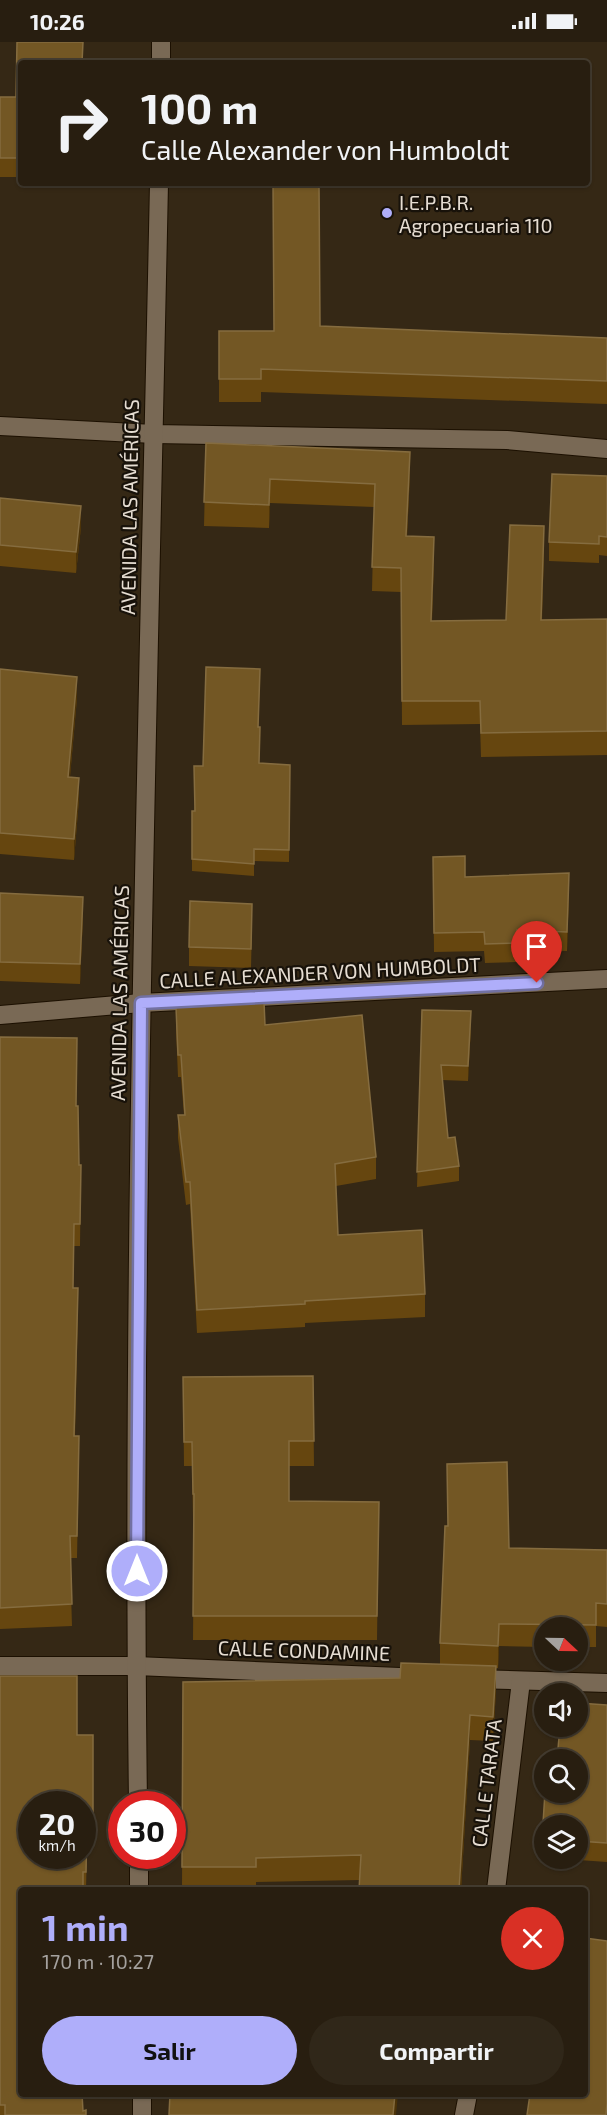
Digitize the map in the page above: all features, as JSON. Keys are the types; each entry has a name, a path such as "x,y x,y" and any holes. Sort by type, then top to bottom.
{"street":[{"path":"161,42 161,60"},
{"name":"AVENIDA LAS AMÉRICAS","path":"138,1791 136,1666 141,1003 159,186"},
{"path":"0,426 154,434 507,440 607,449"},
{"name":"CALLE ALEXANDER VON HUMBOLDT","path":"0,1015 141,1003 607,980"},
{"name":"CALLE CONDAMINE","path":"0,1666 136,1666 607,1683"},
{"name":"CALLE TARATA","path":"496,1887 521,1681"},
{"path":"139,1869 139,1887"},
{"path":"142,2097 142,2115"},
{"path":"464,2115 467,2097"}],"building":[{"path":"17,42 83,42 82,60 18,60 18,158 0,158 0,97 16,97"},
{"path":"273,186 319,186 320,326 607,338 607,381 261,369 261,379 219,379 219,331 274,331"},
{"path":"206,443 410,452 406,536 434,537 431,621 506,620 510,525 544,526 541,620 607,619 607,731 481,733 480,701 402,701 401,568 372,567 375,484 270,479 269,505 204,502"},
{"path":"552,474 607,476 607,537 599,536 599,544 549,542"},
{"path":"0,498 81,506 76,552 0,545"},
{"path":"206,667 260,669 259,763 290,765 289,850 254,849 254,864 192,859 192,811 195,811 194,766 203,766"},
{"path":"0,669 77,677 68,777 79,778 74,839 0,833"},
{"path":"465,856 465,877 569,873 567,932 517,930 518,943 485,944 484,932 434,933 433,857"},
{"path":"0,893 83,897 80,964 0,962"},
{"path":"190,901 252,904 251,949 189,947"},
{"path":"264,1002 265,1025 362,1015 376,1157 335,1164 338,1235 422,1230 425,1294 197,1310 190,1182 186,1182 178,1115 185,1115 181,1055 178,1055 176,1007"},
{"path":"422,1010 471,1011 468,1066 441,1065 448,1138 455,1137 459,1166 417,1172"},
{"path":"0,1037 77,1038 76,1106 78,1106 79,1165 81,1165 80,1224 74,1224 73,1288 78,1288 74,1436 79,1436 77,1536 70,1536 72,1604 0,1608"},
{"path":"313,1376 314,1441 289,1441 289,1501 379,1502 377,1616 193,1616 192,1442 184,1442 183,1377"},
{"path":"507,1462 509,1548 607,1550 607,1604 596,1603 596,1625 588,1625 588,1617 534,1617 534,1624 499,1624 498,1646 440,1643 445,1526 448,1526 447,1464"},
{"path":"401,1663 496,1666 493,1717 470,1715 459,1887 359,1887 361,1855 256,1858 256,1867 186,1867 186,1791 182,1791 183,1682 400,1678"},
{"path":"0,1676 77,1676 77,1735 93,1735 93,1791 18,1791 18,1869 86,1869 86,1872 83,1872 83,1887 18,1887 18,2097 82,2097 83,2111 86,2110 86,2115 5,2115 5,2105 0,2105"},
{"path":"588,1704 607,1705 607,1843 588,1842 588,1815 544,1815 544,1803 588,1803 588,1749 558,1749 559,1737 588,1737"},
{"path":"588,1938 607,1941 606,2115 527,2115 530,2097 588,2097"},
{"path":"170,2097 395,2097 393,2115 169,2115"}],"place":[{"name":"I.E.P.B.R. Agropecuaria 110","path":"387,213"}],"route":[{"path":"137,1571 141,1003 537,983"}]}
